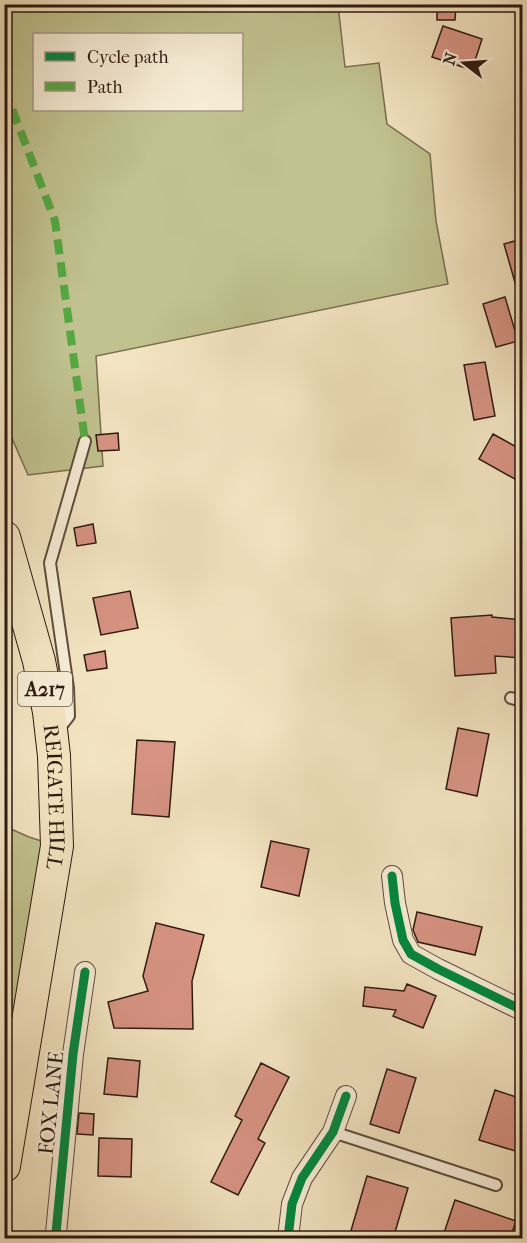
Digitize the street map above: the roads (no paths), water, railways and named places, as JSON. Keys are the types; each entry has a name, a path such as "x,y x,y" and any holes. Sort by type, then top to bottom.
{"main road":[{"name":"REIGATE HILL","path":"4,537 39,661 49,712 57,846 4,1166"}],"street":[{"path":"392,876 403,940 411,954 522,1010"},
{"name":"FOX LANE","path":"57,1239 73,1054 85,972"},
{"path":"288,1239 292,1204 302,1178 333,1132 346,1096"}],"lane":[{"path":"52,737 69,716 69,688 50,563 85,441"},
{"path":"511,698 522,701"},
{"path":"333,1132 496,1185"}]}
